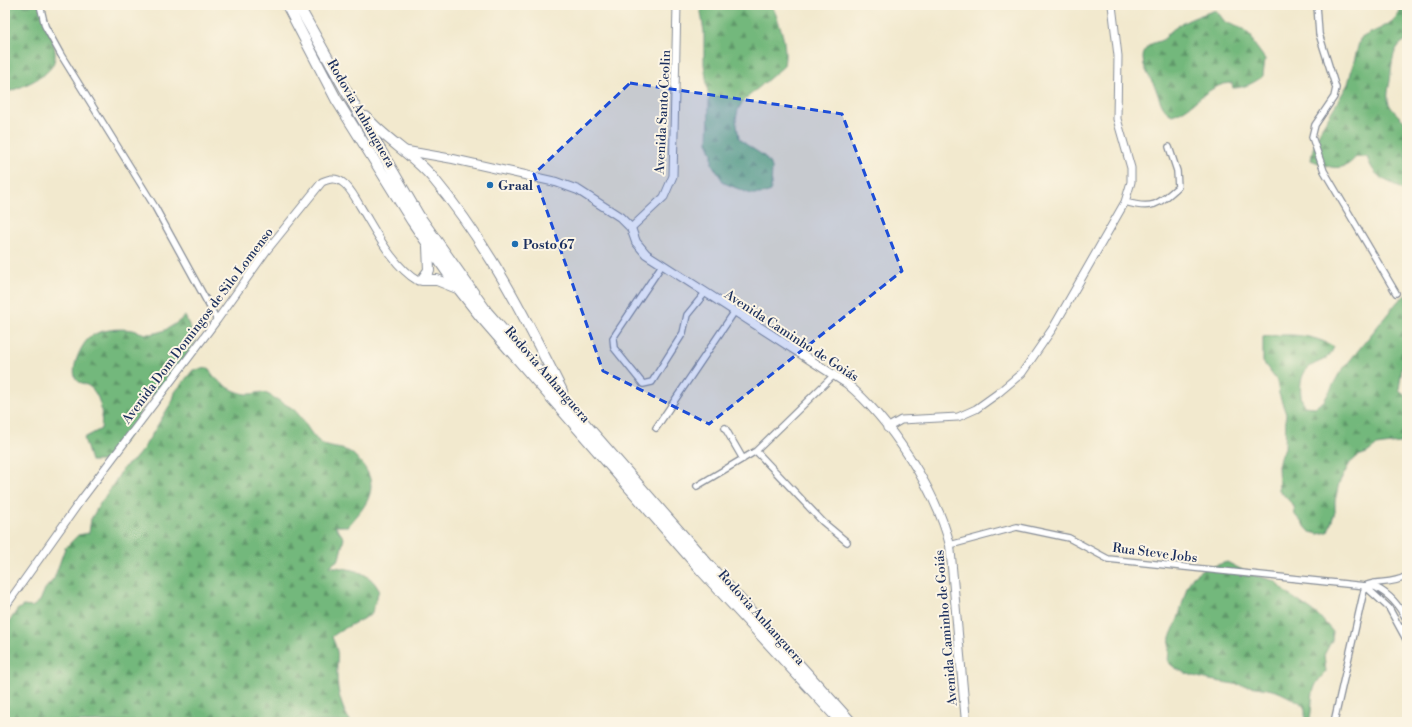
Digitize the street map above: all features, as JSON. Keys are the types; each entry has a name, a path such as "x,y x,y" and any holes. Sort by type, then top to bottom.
{"highway":[{"name":"Rodovia Anhanguera","path":"287,5 336,99 428,245 458,288 480,316 700,569 840,722"},
{"name":"Rodovia Anhanguera","path":"298,5 419,216 487,312 707,563 851,722"},
{"path":"350,98 375,127 423,166 433,178 495,265 513,295 569,405"},
{"path":"422,280 429,270 428,245"},
{"path":"422,280 437,280 458,288"}],"main road":[{"name":"Avenida Caminho de Goiás","path":"402,150 454,159 535,177 578,190 620,217 631,228 636,242 646,254 834,375 856,391 887,428 931,492 945,524 950,545 966,722"}],"street":[{"path":"40,5 45,26 61,55 155,207 217,320"},
{"name":"Avenida Santo Ceolin","path":"631,228 664,197 673,176 677,5"},
{"path":"887,428 901,420 958,416 964,414 976,409 1022,373 1053,328 1125,202 1131,182 1131,168 1117,119 1118,56 1112,5"},
{"path":"1317,5 1319,34 1336,88 1334,97 1315,125 1312,137 1329,181 1396,293"},
{"path":"1125,202 1147,207 1163,200 1178,187 1177,171 1169,147"},
{"name":"Avenida Dom Domingos de Silo Lomenso","path":"5,608 85,494 217,320 282,231 316,188 328,179 336,179 343,182 350,190 380,238 402,268 418,281 422,280"},
{"path":"662,265 613,338 612,343 614,348 643,384 652,382 683,333 688,315 705,293"},
{"path":"656,428 735,311"},
{"path":"698,486 756,451 834,375"},
{"path":"725,428 743,459"},
{"path":"756,451 823,522 847,542"},
{"name":"Rua Steve Jobs","path":"950,545 1017,527 1069,538 1108,559 1365,586"},
{"path":"1365,586 1372,583 1399,581 1407,576"},
{"path":"1365,586 1375,587 1384,592 1395,601 1407,620"},
{"path":"1365,586 1389,608 1404,627 1407,641"},
{"path":"1334,722 1365,586"}],"highlighted area":[{"path":"630,83 842,114 902,271 709,424 603,371 534,174"}],"green space":[{"path":"5,5 39,5 52,37 55,49 55,59 51,68 42,76 28,84 8,92 5,91"},
{"path":"700,5 772,5 778,20 784,42 784,66 743,101 738,110 736,119 739,138 764,156 772,167 771,191 762,194 751,194 724,183 712,164 712,154 708,144 709,99 704,64 704,32"},
{"path":"1402,5 1407,5 1407,40 1398,47 1393,58 1388,97 1391,107 1407,124 1407,195 1401,189 1375,173 1367,157 1356,157 1346,166 1335,168 1311,160 1313,149 1320,131 1348,84 1360,39 1390,23 1399,12"},
{"path":"1216,10 1225,22 1243,29 1251,36 1254,44 1265,59 1263,76 1252,83 1241,87 1233,88 1232,83 1223,84 1216,87 1180,112 1172,115 1163,106 1146,70 1143,59 1146,48 1151,44 1164,39 1168,33 1179,25"},
{"path":"1407,294 1407,361 1402,368 1399,390 1407,396 1407,442 1376,446 1367,453 1358,456 1350,463 1339,483 1335,501 1335,512 1328,532 1319,534 1310,532 1295,515 1294,506 1279,490 1278,466 1280,457 1285,448 1286,414 1279,394 1277,381 1263,362 1263,337 1290,335 1309,337 1318,339 1334,347 1330,355 1307,370 1302,379 1301,396 1304,406 1315,407 1324,401 1339,374 1398,301"},
{"path":"185,316 196,340 180,366 161,390 144,399 134,429 107,461 91,461 84,438 101,429 102,417 100,404 92,389 76,379 74,369 77,357 86,341 98,333 116,329 128,329 146,334 153,334 177,323"},
{"path":"209,368 215,378 232,390 245,394 263,392 292,408 300,416 317,440 324,445 347,450 352,453 365,468 369,476 371,484 370,492 368,499 360,513 348,526 335,526 344,538 339,559 330,566 364,574 375,583 379,590 371,615 332,637 338,656 337,680 339,693 342,705 351,722 5,722 5,628 17,610 23,606 32,607 40,601 45,589 54,579 65,548 78,535 89,533 91,519 101,502 124,467 134,460 143,449 173,400 175,392 193,370"},
{"path":"1227,562 1250,574 1275,581 1288,594 1318,615 1333,632 1332,640 1324,655 1326,672 1320,678 1314,689 1309,722 1304,722 1304,707 1297,700 1279,692 1202,678 1177,669 1168,662 1170,637 1178,619 1187,587 1193,576 1201,570"}],"place":[{"name":"Graal","path":"490,185"},
{"name":"Posto 67","path":"515,244"}]}
